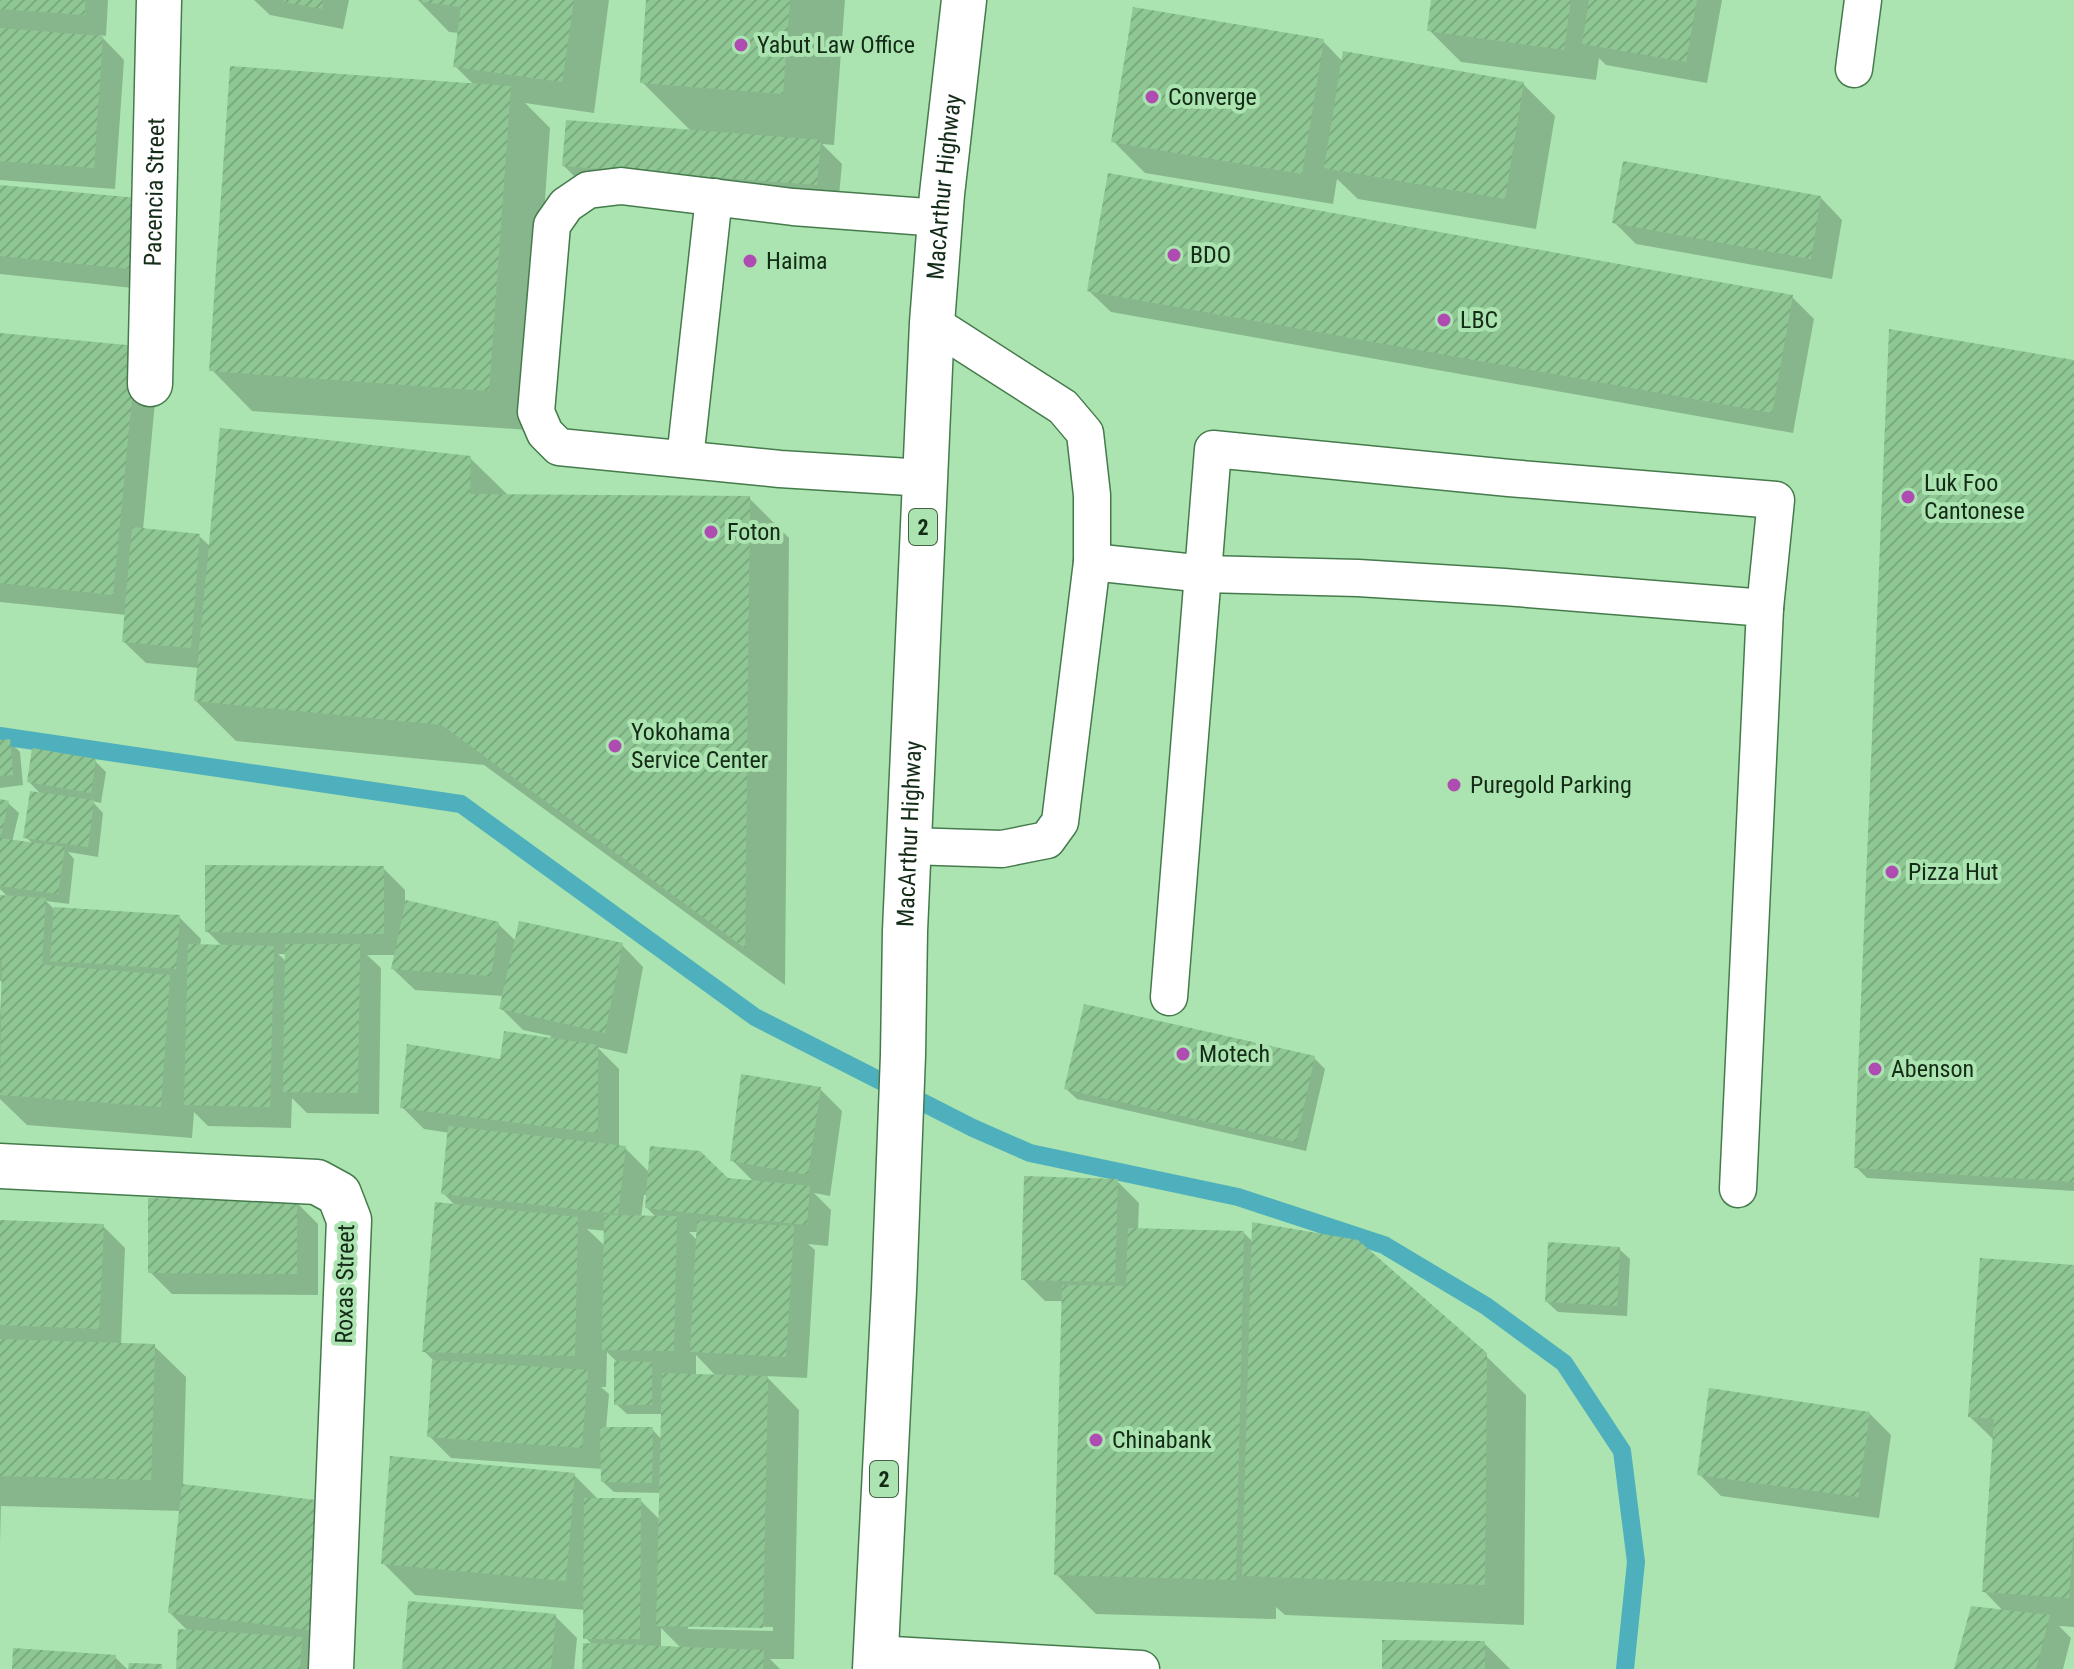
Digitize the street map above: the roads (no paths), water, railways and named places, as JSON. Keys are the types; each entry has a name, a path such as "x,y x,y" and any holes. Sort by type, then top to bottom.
{"main road":[{"name":"Pacencia Street","path":"150,384 159,0"},
{"name":"MacArthur Highway","path":"875,1662 894,1290 909,846 932,323 964,0"},
{"name":"Roxas Street","path":"0,1166 317,1182 339,1194 349,1220 331,1669"}],"lane":[{"path":"1854,69 1863,0"},
{"path":"925,478 780,469 559,447 545,433 536,412 552,225 566,205 588,190 621,186 793,207 940,218"},
{"path":"685,459 714,197"},
{"path":"909,846 1002,849 1047,840 1060,822 1092,562 1092,495 1085,433 1063,407 932,323"},
{"path":"1169,997 1213,449 1495,477 1776,500 1765,608 1738,1189"},
{"path":"1092,562 1205,574 1358,578 1765,608"},
{"path":"875,1662 1141,1669"}],"waterway":[{"path":"0,736 461,804 755,1017 973,1128 1030,1153 1238,1197 1384,1245 1486,1306 1564,1363 1622,1451 1636,1562 1625,1669"}],"place":[{"name":"Yabut Law Office","path":"741,45"},
{"name":"Converge","path":"1152,97"},
{"name":"BDO","path":"1174,255"},
{"name":"Haima","path":"750,261"},
{"name":"LBC","path":"1444,320"},
{"name":"Luk Foo Cantonese","path":"1908,497"},
{"name":"Foton","path":"711,532"},
{"name":"Yokohama Service Center","path":"615,746"},
{"name":"Puregold Parking","path":"1454,785"},
{"name":"Pizza Hut","path":"1892,872"},
{"name":"Motech","path":"1183,1054"},
{"name":"Abenson","path":"1875,1069"},
{"name":"Chinabank","path":"1096,1440"}]}
